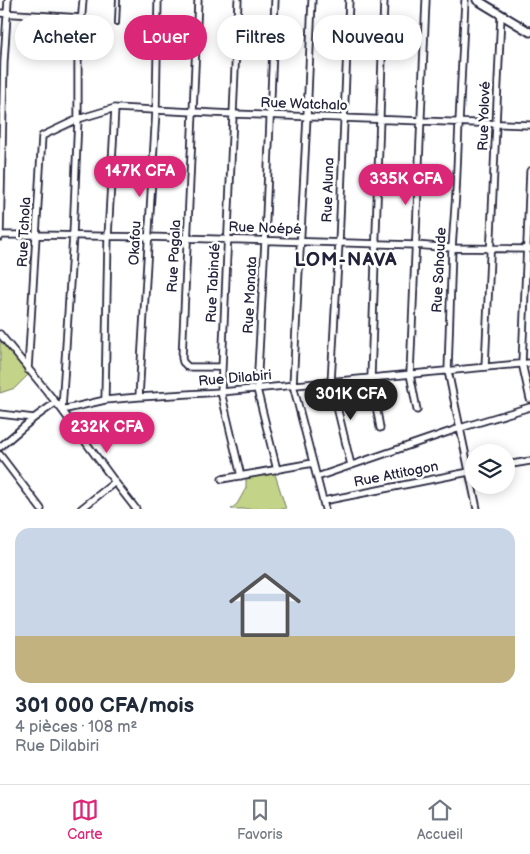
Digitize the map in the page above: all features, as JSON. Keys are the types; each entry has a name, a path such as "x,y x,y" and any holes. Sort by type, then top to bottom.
{"street":[{"path":"0,236 2,62 8,0"},
{"path":"82,15 83,0"},
{"name":"Okafou","path":"140,397 156,111 158,0"},
{"name":"Rue Pagala","path":"198,0 182,358 188,367 221,367"},
{"name":"Rue Tabindé","path":"238,0 221,392 241,476"},
{"name":"Rue Monata","path":"275,0 257,389 277,470"},
{"path":"312,0 308,117 293,385 325,509"},
{"name":"Rue Aluna","path":"349,0 331,382 351,465"},
{"path":"380,428 371,378 384,0"},
{"path":"417,410 410,374 426,0"},
{"name":"Rue Sahoude","path":"465,0 452,248 448,371 465,446"},
{"path":"477,0 530,32"},
{"path":"0,13 26,15"},
{"name":"Rue Yolové","path":"485,367 501,15"},
{"path":"62,410 73,235 78,119 78,60"},
{"path":"105,400 108,237 115,108"},
{"name":"Rue Watchalo","path":"78,119 115,108 270,116 530,125"},
{"name":"Rue Tchola","path":"28,370 42,136 78,119"},
{"path":"530,171 522,363 530,399"},
{"name":"Rue Noépé","path":"0,236 36,234 108,237 148,236 339,244 415,245 452,248 528,249"},
{"path":"0,334 62,410 136,509"},
{"name":"Rue Dilabiri","path":"62,410 105,400 257,389 530,363"},
{"path":"0,447 55,403"},
{"path":"317,477 460,428 530,407"},
{"path":"0,414 34,418"},
{"path":"0,456 41,509"},
{"path":"515,464 530,461"},
{"path":"222,478 314,463"},
{"name":"Rue Attitogon","path":"323,501 465,473"},
{"path":"81,509 115,482"},
{"name":"Rue Sahoude","path":"475,494 477,509"}],"lane":[{"path":"117,23 118,0"}],"green space":[{"path":"0,338 28,375 15,388 0,393"},
{"path":"274,471 286,509 231,509 237,504 246,488 246,479"}],"district":[{"name":"LOM-NAVA","path":"346,260"}]}
